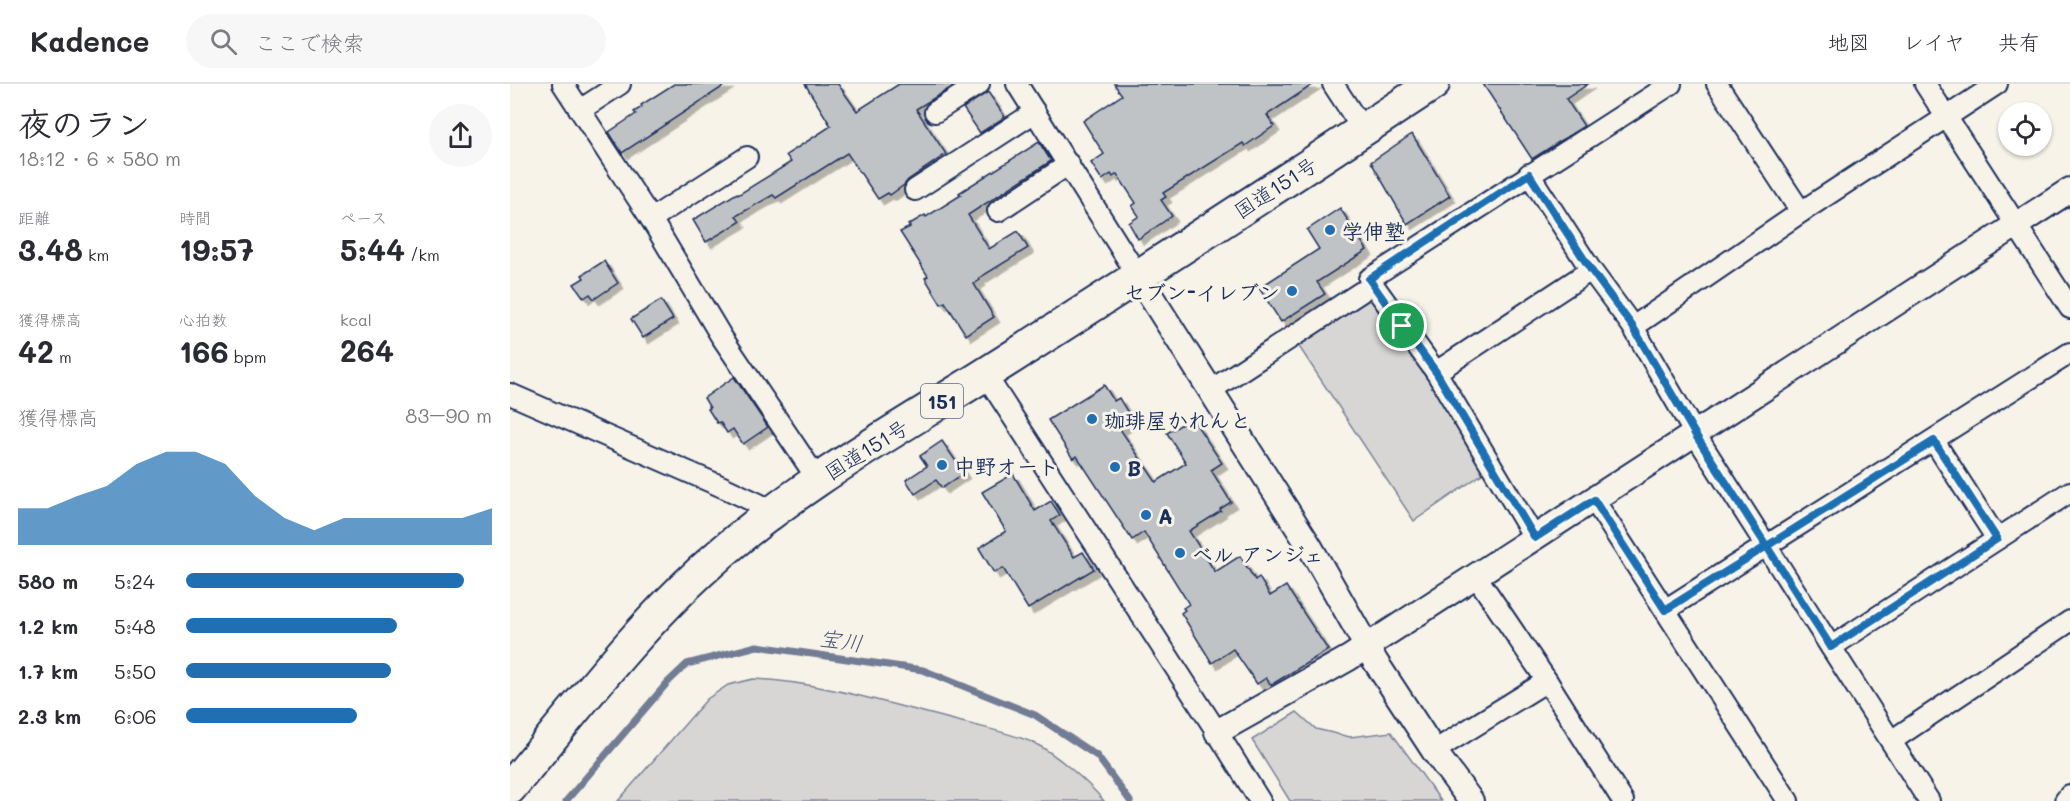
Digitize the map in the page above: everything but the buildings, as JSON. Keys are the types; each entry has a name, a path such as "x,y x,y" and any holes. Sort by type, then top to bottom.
{"highway":[{"name":"国道151号","path":"510,788 639,635 707,565 770,513 1433,84"}],"street":[{"path":"563,84 651,219 721,336 818,480"},
{"path":"580,110 620,84"},
{"path":"935,112 978,84"},
{"path":"1017,84 1310,547 1366,646 1434,751 1471,801"},
{"path":"1333,84 1363,130"},
{"path":"1535,538 1436,372 1369,279 1671,84"},
{"path":"1717,84 1801,212"},
{"path":"1925,84 2070,308"},
{"path":"1633,327 1801,212 1997,84"},
{"path":"915,189 1035,112"},
{"path":"651,219 747,157"},
{"path":"998,211 1069,164"},
{"path":"1529,174 1591,270 1633,327 1695,434 1929,801"},
{"path":"1217,732 1366,646 2070,190"},
{"path":"1436,372 1591,270"},
{"path":"1211,390 1361,292"},
{"path":"1665,610 2070,353"},
{"path":"985,374 1260,801"},
{"path":"510,394 725,488 759,504 770,513"},
{"path":"1934,441 1997,539"},
{"path":"1831,647 2070,492"},
{"path":"1594,500 1788,801"},
{"path":"1476,576 1547,681 1623,801"},
{"path":"1891,741 2070,621"},
{"path":"1434,751 1547,681"},
{"path":"2065,801 2070,795"}],"shaded area":[{"path":"1373,294 1492,467 1414,521 1296,342"},
{"path":"753,679 802,684 851,694 1023,739 1034,743 1061,761 1081,777 1104,801 618,801 707,699 728,685"},
{"path":"1297,712 1316,729 1350,737 1391,732 1441,801 1290,801 1252,740"}],"waterway":[{"name":"宝川","path":"566,801 668,682 687,664 757,646 923,670 1035,715 1097,756 1130,801"}],"place":[{"name":"学伸塾","path":"1330,230"},
{"name":"セブン-イレブン","path":"1292,291"},
{"name":"珈琲屋かれんと","path":"1092,419"},
{"name":"中野オート","path":"942,465"},
{"name":"B","path":"1115,467"},
{"name":"A","path":"1146,515"},
{"name":"ベル アンジェ","path":"1180,553"}],"route":[{"path":"1402,326 1369,279 1529,174 1591,270 1633,327 1695,434 1766,545 1798,596 1831,647 1997,539 1934,441 1766,545 1665,610 1594,500 1535,538 1436,372 1402,326"}]}
